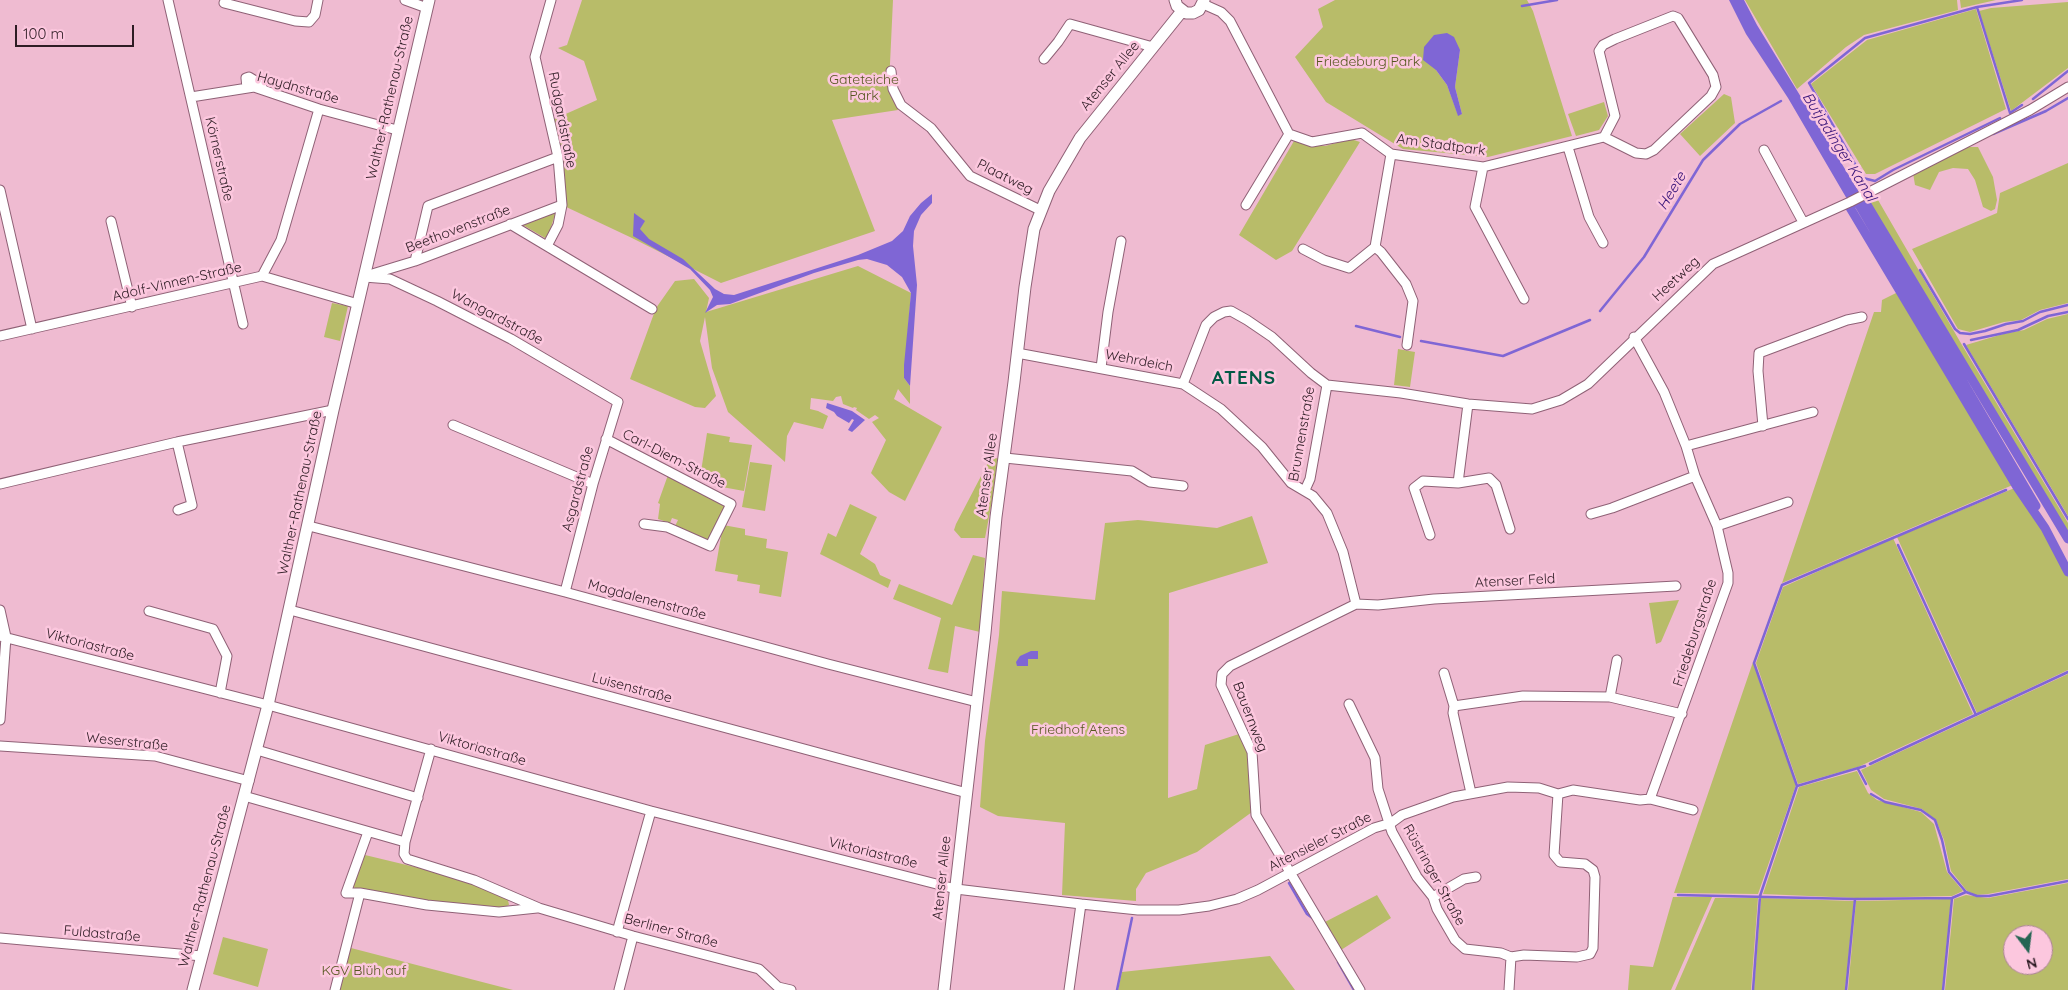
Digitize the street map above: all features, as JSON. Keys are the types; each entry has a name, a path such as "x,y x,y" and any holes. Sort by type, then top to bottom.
{"street":[{"name":"Körnerstraße","path":"168,0 242,324"},
{"path":"224,3 295,21 309,22 315,15 318,0"},
{"path":"405,0 428,4"},
{"name":"Rudgardstraße","path":"547,246 558,225 562,205 558,157 535,57 551,0"},
{"path":"1175,0 1182,11 1193,13 1203,2 1222,12 1230,21 1289,134 1246,205"},
{"name":"Walther-Rathenau-Straße","path":"193,990 268,705 309,526 333,410 428,4"},
{"name":"Atenser Allee","path":"944,990 996,517 1034,229 1040,210 1059,172 1080,138 1182,11"},
{"path":"1673,16 1678,18 1713,75 1716,87 1711,96 1654,150 1646,154 1636,152 1604,136 1615,116 1599,51 1603,44 1673,16"},
{"path":"1044,59 1070,24 1153,47"},
{"name":"Plaatweg","path":"891,71 893,89 901,105 931,128 970,176 1040,210"},
{"name":"Heetweg","path":"1327,385 1401,393 1468,404 1532,409 1561,400 1588,384 1634,337 1713,264 1850,202 2030,110 2068,86"},
{"name":"Haydnstraße","path":"191,97 254,87 319,109 397,130"},
{"path":"262,276 281,240 319,109"},
{"name":"Am Stadtpark","path":"1289,134 1312,142 1362,132 1391,154 1483,168 1604,136"},
{"path":"1568,147 1589,218 1603,243"},
{"path":"1764,150 1803,222"},
{"path":"1303,248 1324,260 1349,268 1375,247 1391,154"},
{"path":"415,261 428,206 558,157"},
{"path":"1483,168 1474,207 1524,299"},
{"path":"0,190 32,329"},
{"name":"Beethovenstraße","path":"364,277 415,261 562,205"},
{"path":"112,221 132,307"},
{"path":"510,224 652,309"},
{"path":"1101,368 1108,312 1121,241"},
{"path":"1375,247 1406,284 1413,301 1406,345"},
{"name":"Adolf-Vinnen-Straße","path":"0,336 262,276 358,304"},
{"name":"Wangardstraße","path":"364,277 390,279 437,301 511,339 611,398"},
{"name":"Brunnenstraße","path":"1183,384 1206,326 1214,317 1224,312 1230,312 1247,320 1272,337 1327,385 1310,479 1305,490"},
{"path":"1763,426 1758,371 1759,353 1847,320 1862,317"},
{"name":"Friedeburgstraße","path":"1634,337 1664,392 1686,446 1695,476 1718,526 1728,573 1728,583 1650,799"},
{"name":"Wehrdeich","path":"1017,353 1183,384 1220,409 1262,447 1291,483 1305,490"},
{"name":"Asgardstraße","path":"565,592 593,484 618,402 611,398"},
{"path":"1458,483 1468,404"},
{"path":"0,484 177,442 333,410"},
{"path":"1686,446 1813,412"},
{"path":"453,426 593,484"},
{"name":"Carl-Diem-Straße","path":"606,439 731,504 710,546 667,526 644,524"},
{"path":"177,442 192,505 178,510"},
{"path":"1005,458 1132,471 1150,482 1183,486"},
{"path":"1591,514 1612,508 1695,476"},
{"path":"1430,535 1414,488 1424,481 1458,483 1489,478 1496,485 1510,529"},
{"path":"1305,490 1313,496 1327,513 1343,552 1356,604"},
{"path":"1718,526 1788,502"},
{"name":"Magdalenenstraße","path":"309,526 977,702"},
{"name":"Atenser Feld","path":"1356,604 1378,605 1676,586"},
{"name":"Bauernweg","path":"1356,604 1230,666 1222,674 1220,685 1252,752 1256,815 1360,990"},
{"path":"0,610 3,637 0,720"},
{"name":"Luisenstraße","path":"290,610 967,792"},
{"path":"150,611 213,629 227,656 220,693"},
{"name":"Viktoriastraße","path":"3,637 268,705 651,811 956,889"},
{"path":"1610,697 1617,660"},
{"path":"1444,673 1454,706 1453,713 1471,793"},
{"path":"1454,706 1523,696 1610,697 1682,714"},
{"name":"Rüstringer Straße","path":"1349,704 1375,758 1378,789 1391,823 1392,832 1417,877 1433,897 1437,909 1454,940 1465,949 1511,956 1585,956 1590,954 1592,948 1595,877 1593,870 1585,864 1560,862 1554,855 1558,794"},
{"name":"Weserstraße","path":"0,746 155,756 249,781"},
{"path":"244,796 405,842 431,749"},
{"path":"257,750 418,798"},
{"name":"Altensieler Straße","path":"956,889 1138,910 1178,910 1209,906 1244,896 1374,828 1391,823 1402,815 1471,793 1508,787 1539,788 1558,794 1573,790 1640,800 1650,799 1693,810"},
{"path":"617,932 651,811"},
{"path":"335,990 360,893 346,893 368,832"},
{"name":"Berliner Straße","path":"405,842 404,854 407,859 474,880 538,908 617,932 759,968 778,987 791,990"},
{"path":"1433,897 1464,879 1476,877"},
{"name":"Berliner Straße","path":"360,893 427,905 499,912 538,908"},
{"path":"1069,990 1081,904"},
{"path":"620,990 633,936"},
{"name":"Fuldastraße","path":"0,938 202,956"},
{"path":"1509,990 1511,956"}],"green space":[{"name":"Gateteiche Park","path":"582,0 893,0 889,85 898,110 832,120 875,231 721,283 562,205 550,121 597,100 584,61 558,48 567,45"},
{"name":"Friedeburg Park","path":"1335,0 1527,0 1533,11 1572,136 1488,157 1403,149 1326,102 1295,57 1323,27 1318,9","holes":["1460,50 1455,87 1462,114 1458,115 1447,85 1436,70"]},
{"path":"1745,0 1957,0 1958,10 1864,35 1846,47 1797,89"},
{"path":"1960,0 1996,0 1961,8"},
{"path":"2068,2 2068,68 2011,111 1979,11 1991,8"},
{"path":"1976,9 2006,109 1875,174 1866,174 1811,84 1867,40"},
{"path":"1724,94 1731,97 1735,123 1700,156 1680,134"},
{"path":"1604,102 1608,116 1599,130 1576,136 1568,114"},
{"path":"1351,139 1360,142 1292,251 1276,260 1239,235 1294,141 1325,146"},
{"path":"1968,147 1978,147 1993,177 1997,200 1995,209 1991,211 1983,207 1975,180 1968,169 1953,168 1939,172 1930,190 1915,185 1913,173"},
{"path":"2068,163 2068,303 2040,310 2021,320 2004,322 1970,332 1958,329 1912,249 1997,213 2000,193"},
{"path":"1874,193 2068,523 2068,539 1863,198"},
{"path":"556,211 549,234 545,238 523,225 524,221"},
{"path":"858,266 911,293 904,378 910,386 910,404 898,389 894,399 942,427 905,501 889,492 871,473 886,440 872,422 879,418 875,415 869,419 856,410 857,408 843,404 841,396 836,397 833,401 811,398 810,409 828,416 823,429 794,422 787,436 785,462 728,412 712,368 705,317 700,341 716,396 705,408 695,407 630,379 656,308 675,281 694,279 709,298 706,312"},
{"path":"1900,291 2015,484 1782,583 1874,312 1881,312 1882,300"},
{"path":"332,303 348,306 340,341 324,337"},
{"path":"2068,314 2068,516 1966,345 2024,330 2047,319"},
{"path":"1398,349 1415,352 1410,387 1394,385"},
{"path":"707,433 730,437 729,442 752,445 744,491 722,487 722,482 700,478"},
{"path":"991,457 1000,459 985,538 961,538 954,530 956,524"},
{"path":"750,462 772,465 765,511 742,507"},
{"path":"668,475 729,505 710,544 675,526 678,520 672,518 670,523 658,519 660,504 658,503"},
{"path":"2017,487 2045,528 2068,572 2068,670 1977,713 1897,537"},
{"path":"850,504 877,517 860,554 875,564 880,575 891,580 888,588 820,554 828,533 836,537"},
{"name":"Friedhof Atens","path":"1252,516 1268,563 1169,593 1168,798 1197,789 1205,745 1239,734 1248,755 1252,812 1197,852 1146,873 1136,889 1136,901 1062,895 1065,823 998,816 980,807 985,741 999,635 1002,591 1095,600 1105,523 1138,520 1217,528"},
{"path":"723,525 745,529 745,535 767,539 766,548 788,552 781,597 759,593 760,585 737,581 738,575 715,571"},
{"path":"1893,538 1973,714 1858,767 1798,784 1756,663 1783,587"},
{"path":"973,555 985,558 980,632 955,626 948,673 928,669 941,618 893,599 899,584 952,605"},
{"path":"1679,600 1661,642 1656,644 1649,603"},
{"path":"1753,662 1796,785 1758,894 1674,893"},
{"path":"2068,674 2068,879 1976,895 1967,891 1951,871 1944,840 1936,820 1922,809 1884,799 1871,790 1861,770"},
{"path":"1857,771 1868,793 1877,800 1921,812 1934,824 1947,872 1963,891 1952,896 1856,898 1763,894 1799,787"},
{"path":"365,855 444,874 478,885 503,896 508,900 509,905 502,908 429,902 355,889 353,884 361,857"},
{"path":"2068,883 2068,990 1945,990 1954,899 1966,895 1988,898"},
{"path":"1377,895 1391,918 1341,950 1323,923"},
{"path":"1673,897 1712,897 1671,990 1628,990 1630,965 1653,967"},
{"path":"1715,898 1758,898 1751,990 1675,990"},
{"path":"1761,898 1854,901 1845,990 1754,990"},
{"path":"1951,899 1942,990 1848,990 1856,901"},
{"path":"223,937 268,949 258,987 213,974"},
{"name":"KGV Blüh auf","path":"351,948 513,990 338,990"},
{"path":"1270,956 1295,990 1118,990 1122,972"}],"shaded area":[{"path":"1729,0 1744,0 1757,25 1859,192 1857,194 1847,199 1788,98 1746,34"},
{"path":"1447,33 1454,37 1460,50 1455,87 1462,114 1458,116 1447,85 1436,70 1423,60 1424,47 1434,35"},
{"path":"932,194 932,203 921,215 914,231 913,246 917,285 910,386 904,378 904,365 911,293 902,277 887,265 867,259 858,260 814,273 730,304 717,305 705,313 713,297 710,290 690,269 633,236 634,213 645,221 640,229 649,239 683,259 715,289 724,294 734,295 858,255 892,241 903,231 910,216 921,203"},
{"path":"827,403 852,411 865,420 852,432 848,430 854,420 852,419 849,423 837,416 826,408"},
{"path":"1031,651 1038,651 1038,659 1028,659 1028,666 1017,666 1016,662 1020,656"}],"waterway":[{"path":"1522,6 1557,0"},
{"name":"Butjadinger Kanal","path":"2000,118 1893,170 1875,181 1863,178 1809,83 1865,38 1977,7 2022,0"},
{"path":"1977,7 2010,113 2022,105"},
{"path":"2033,99 2068,71"},
{"path":"1993,134 2046,111 2068,98"},
{"name":"Heete","path":"1600,311 1644,257 1703,160 1740,124 1781,101"},
{"name":"Butjadinger Kanal","path":"1855,198 2036,506"},
{"name":"Butjadinger Kanal","path":"2068,539 1863,198 1849,206 2017,487 2045,528 2068,572"},
{"path":"1920,270 1955,329 1960,333 1970,334 1985,331 2023,321 2040,312 2068,305"},
{"path":"1971,340 2018,330 2048,316 2068,312"},
{"name":"Heete","path":"1421,341 1503,356 1590,320"},
{"name":"Heete","path":"1356,326 1400,337"},
{"path":"1964,344 2068,519"},
{"path":"1797,786 1754,663 1782,585 2006,490"},
{"path":"1898,545 1976,715"},
{"path":"1870,764 2068,672"},
{"path":"1753,990 1760,896 1797,786 1865,766"},
{"path":"1858,769 1866,784"},
{"path":"1871,794 1885,802 1921,810 1935,820 1942,840 1949,872 1966,892 1977,896 1989,896 2068,881"},
{"path":"1289,883 1307,914 1315,920"},
{"path":"1678,895 1855,899 1952,898 1966,892"},
{"path":"1943,990 1952,898"},
{"path":"1846,990 1855,899"},
{"path":"1117,990 1132,918"},
{"path":"1338,962 1354,990"}],"district":[{"name":"ATENS","path":"1244,378"}]}
